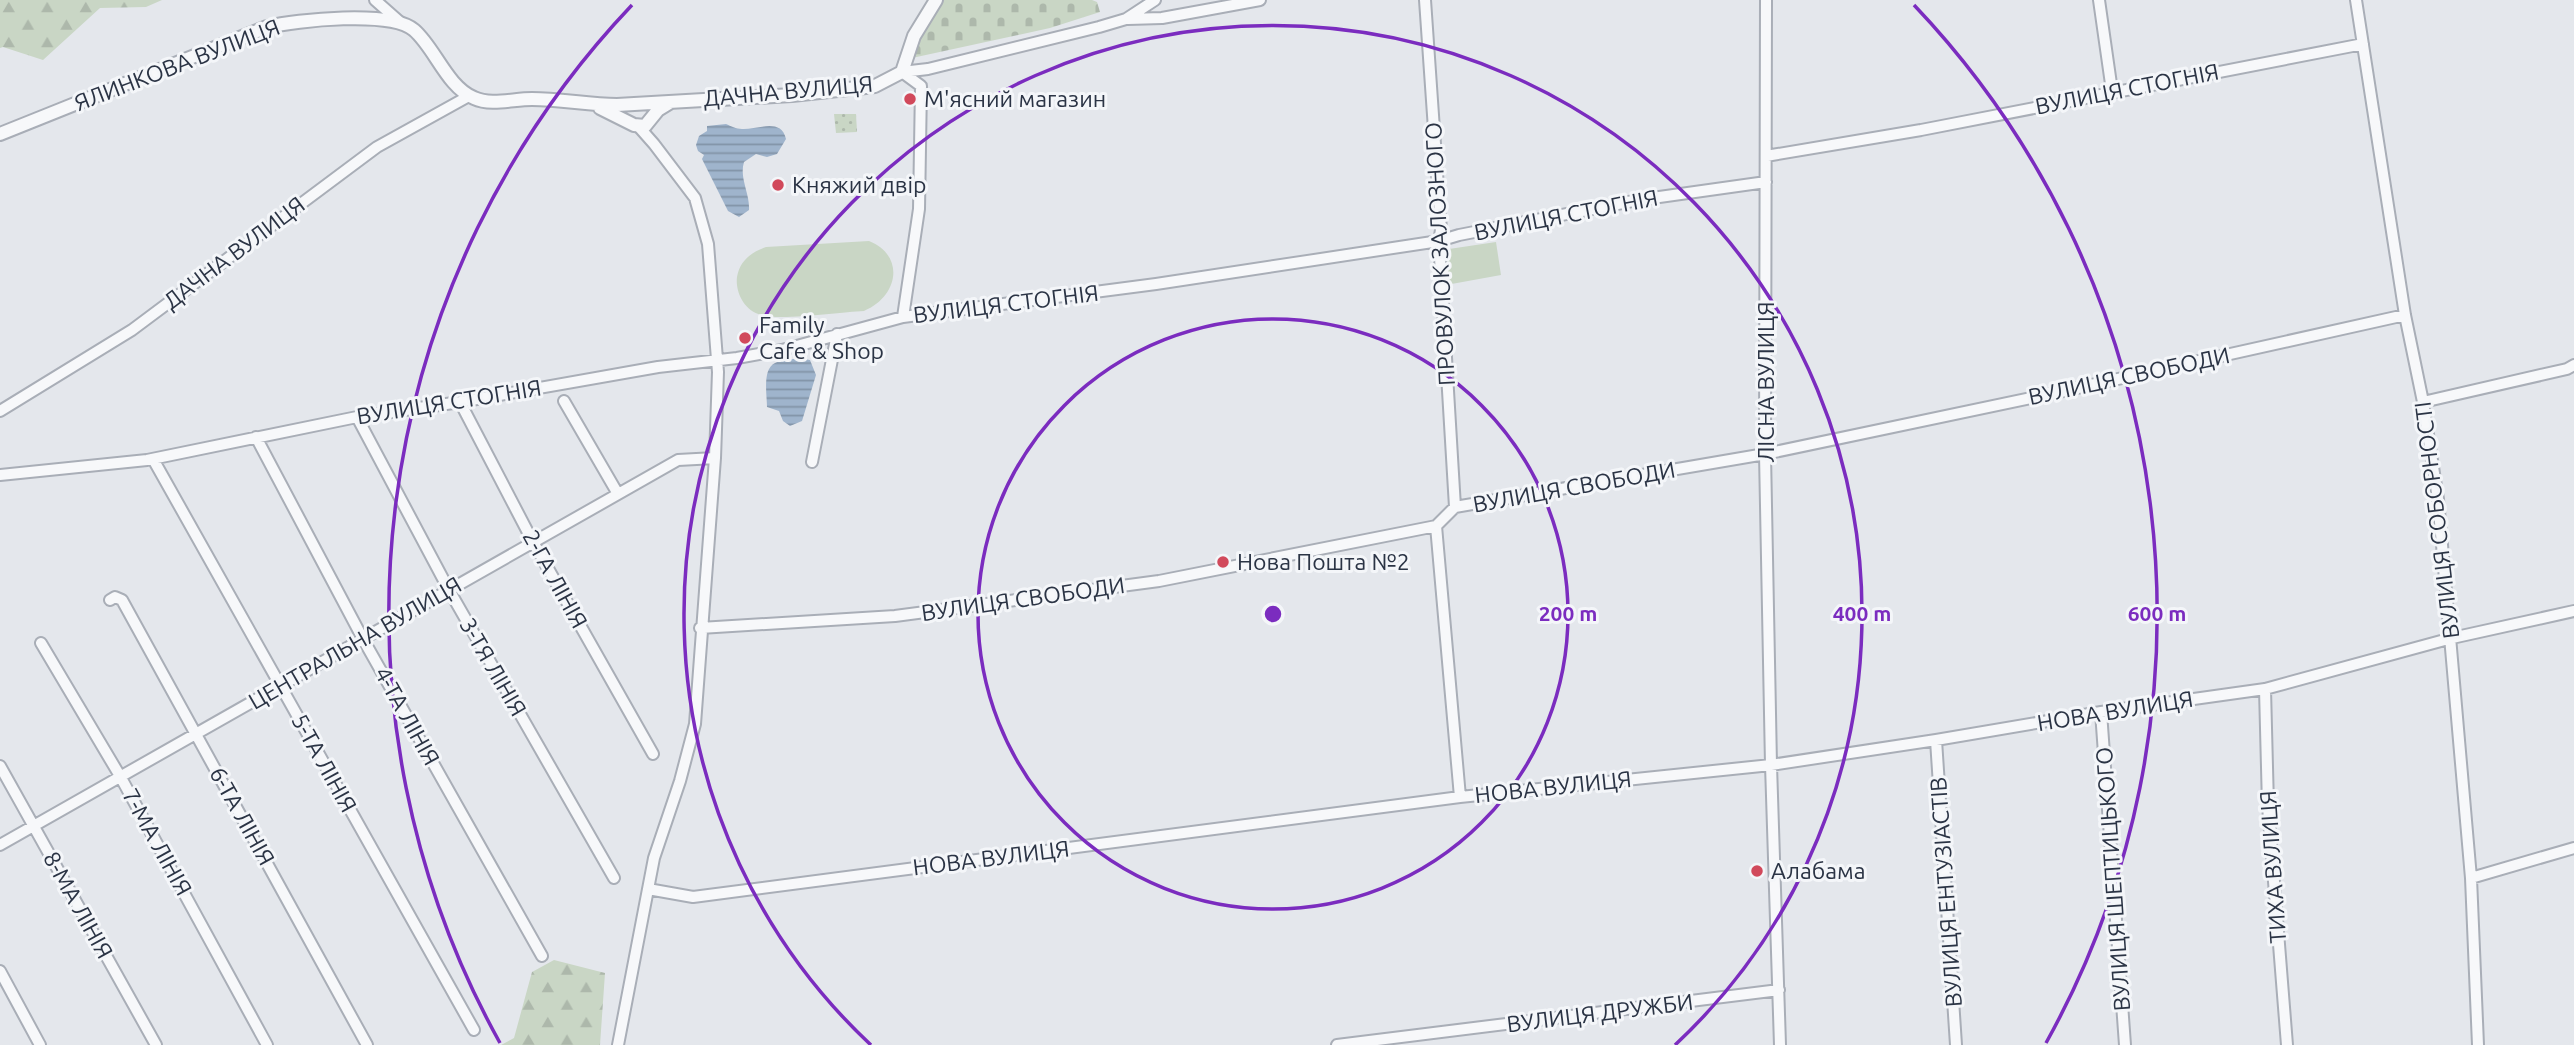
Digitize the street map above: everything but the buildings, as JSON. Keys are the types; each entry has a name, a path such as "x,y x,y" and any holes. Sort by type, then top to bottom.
{"street":[{"path":"375,0 401,23 414,30 447,74 469,96 478,100 494,102 533,99 593,105 635,124 649,123 670,102"},
{"path":"902,72 914,36 936,0"},
{"path":"1126,19 1155,0"},
{"path":"902,72 928,69 1126,19 1162,18 1260,0"},
{"name":"ПРОВУЛОК ЗАЛОЗНОГО","path":"1425,0 1441,230 1439,241 1455,508"},
{"name":"ЛІСНА ВУЛИЦЯ","path":"1766,0 1765,454 1780,1045"},
{"path":"2099,0 2112,91"},
{"name":"ВУЛИЦЯ СОБОРНОСТІ","path":"2356,0 2404,315 2423,401 2438,499 2471,878 2478,1045"},
{"name":"ЯЛИНКОВА ВУЛИЦЯ","path":"0,134 267,27 294,20 340,18 401,23"},
{"name":"ВУЛИЦЯ СТОГНІЯ","path":"1766,156 1922,130 2363,44"},
{"path":"902,72 922,86 919,208 903,317"},
{"name":"ДАЧНА ВУЛИЦЯ","path":"593,105 792,95 875,86 902,72"},
{"name":"ДАЧНА ВУЛИЦЯ","path":"0,411 132,330 377,146 469,96"},
{"path":"618,1045 654,858 680,781 695,724 700,628 715,458 718,359 708,244 695,198 654,144 635,124 629,112 634,104 642,103 651,108 654,144"},
{"name":"ВУЛИЦЯ СТОГНІЯ","path":"0,475 153,459 357,417 460,402 658,366 782,350 903,317 1156,284 1439,241 1458,234 1638,200 1766,182"},
{"name":"ВУЛИЦЯ СВОБОДИ","path":"700,628 895,616 1159,581 1436,526 1455,508 1765,454 2404,315"},
{"path":"812,462 837,334"},
{"path":"2423,401 2567,369 2574,365"},
{"path":"564,401 618,494"},
{"name":"2-ГА ЛІНІЯ","path":"460,402 533,542 653,754"},
{"name":"3-ТЯ ЛІНІЯ","path":"357,417 449,590 614,878"},
{"name":"4-ТА ЛІНІЯ","path":"256,437 363,639 542,956"},
{"name":"ЦЕНТРАЛЬНА ВУЛИЦЯ","path":"0,845 678,460 715,458"},
{"name":"5-ТА ЛІНІЯ","path":"153,459 474,1030"},
{"path":"1436,526 1460,797"},
{"name":"6-ТА ЛІНІЯ","path":"110,600 115,597 122,600 367,1045"},
{"name":"НОВА ВУЛИЦЯ","path":"649,889 693,897 1460,797 1771,765 2101,712 2265,690 2452,638 2574,611"},
{"name":"7-МА ЛІНІЯ","path":"41,643 120,776 267,1045"},
{"name":"ТИХА ВУЛИЦЯ","path":"2265,690 2268,806 2287,1045"},
{"name":"ВУЛИЦЯ ШЕПТИЦЬКОГО","path":"2101,712 2125,1045"},
{"name":"ВУЛИЦЯ ЕНТУЗІАСТІВ","path":"1936,740 1956,1045"},
{"name":"8-МА ЛІНІЯ","path":"0,766 156,1045"},
{"path":"2471,878 2574,848"},
{"path":"0,971 40,1045"},
{"name":"ВУЛИЦЯ ДРУЖБИ","path":"1337,1045 1779,990"}],"green space":[{"path":"0,0 162,0 146,7 100,8 43,60 0,48"},
{"path":"943,0 1092,0 1097,2 1100,12 1050,28 912,58 910,52"},
{"path":"834,114 856,114 857,132 836,133"},
{"path":"869,241 889,256 893,276 884,296 864,311 770,317 750,310 739,295 737,277 741,266 751,254 761,249"},
{"path":"1496,242 1501,275 1446,285 1444,255 1449,249"},
{"path":"554,960 605,973 600,1045 501,1045 514,1038 532,972"}],"water":[{"path":"726,124 742,129 774,126 783,132 786,139 777,154 767,157 756,154 744,162 743,174 749,210 739,217 728,211 702,159 704,155 698,151 696,145 699,136 707,131 707,126"},
{"path":"799,358 810,360 816,375 802,421 790,426 783,421 779,411 767,407 767,376 775,363"}],"place":[{"name":"М'ясний магазин","path":"910,99"},
{"name":"Княжий двір","path":"778,185"},
{"name":"Family Cafe & Shop","path":"745,338"},
{"name":"Нова Пошта №2","path":"1223,562"},
{"name":"Алабама","path":"1757,871"}]}
